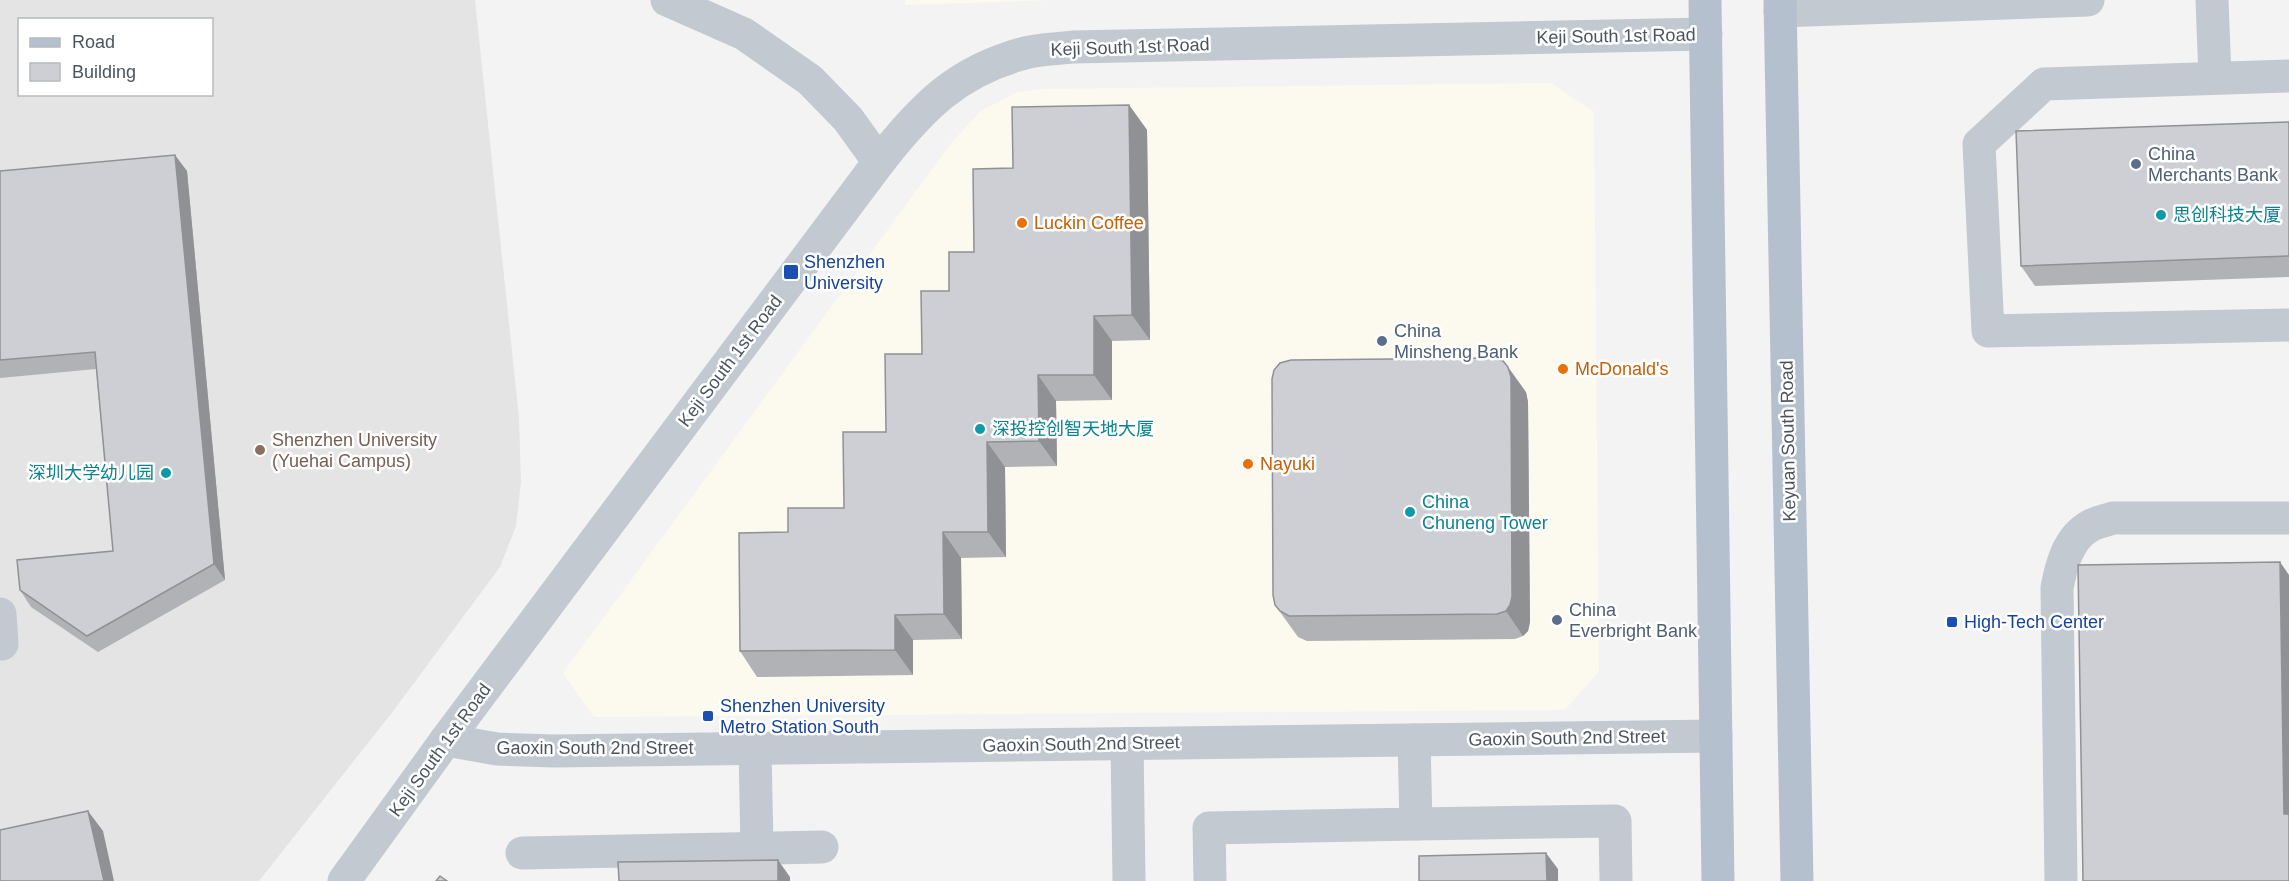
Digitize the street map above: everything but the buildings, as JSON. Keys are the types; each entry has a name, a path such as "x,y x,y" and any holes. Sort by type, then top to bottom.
{"main road":[{"path":"1705,0 1718,881"},
{"name":"Keyuan South Road","path":"1780,5 1797,881"}],"street":[{"path":"667,0 744,34 810,80 848,119 879,162"},
{"path":"1780,5 2088,0"},
{"path":"2212,0 2215,77"},
{"name":"Keji South 1st Road","path":"344,881 446,740 879,162 909,124 940,94 979,69 1027,53 1072,47 1706,34"},
{"path":"2289,76 2044,84 1979,144 1988,331 2289,325"},
{"path":"2061,881 2057,588 2062,564 2074,541 2089,526 2113,518 2289,518"},
{"name":"Gaoxin South 2nd Street","path":"446,740 497,749 526,751 1716,736"},
{"path":"1414,740 1416,824"},
{"path":"1127,744 1129,881"},
{"path":"754,748 757,848"},
{"path":"1210,881 1209,828 1615,821 1616,881"},
{"path":"522,853 822,847"}],"shaded area":[{"name":"Shenzhen University (Yuehai Campus)","path":"0,0 475,0 519,418 521,482 516,526 500,567 394,710 259,881 0,881"},
{"path":"905,0 1051,0 905,5"},
{"path":"1551,83 1594,112 1599,671 1565,710 594,717 563,673 952,142 981,111 1015,93 1042,89"}],"place":[{"name":"China Merchants Bank","path":"2136,164"},
{"name":"思创科技大厦","path":"2161,215"},
{"name":"Luckin Coffee","path":"1022,223"},
{"name":"Shenzhen University","path":"791,272"},
{"name":"China Minsheng Bank","path":"1382,341"},
{"name":"McDonald's","path":"1563,369"},
{"name":"深投控创智天地大厦","path":"980,429"},
{"name":"Shenzhen University (Yuehai Campus)","path":"260,450"},
{"name":"Nayuki","path":"1248,464"},
{"name":"深圳大学幼儿园","path":"166,473"},
{"name":"China Chuneng Tower","path":"1410,512"},
{"name":"China Everbright Bank","path":"1557,620"},
{"name":"High-Tech Center","path":"1952,622"},
{"name":"Shenzhen University Metro Station South","path":"708,716"}]}
